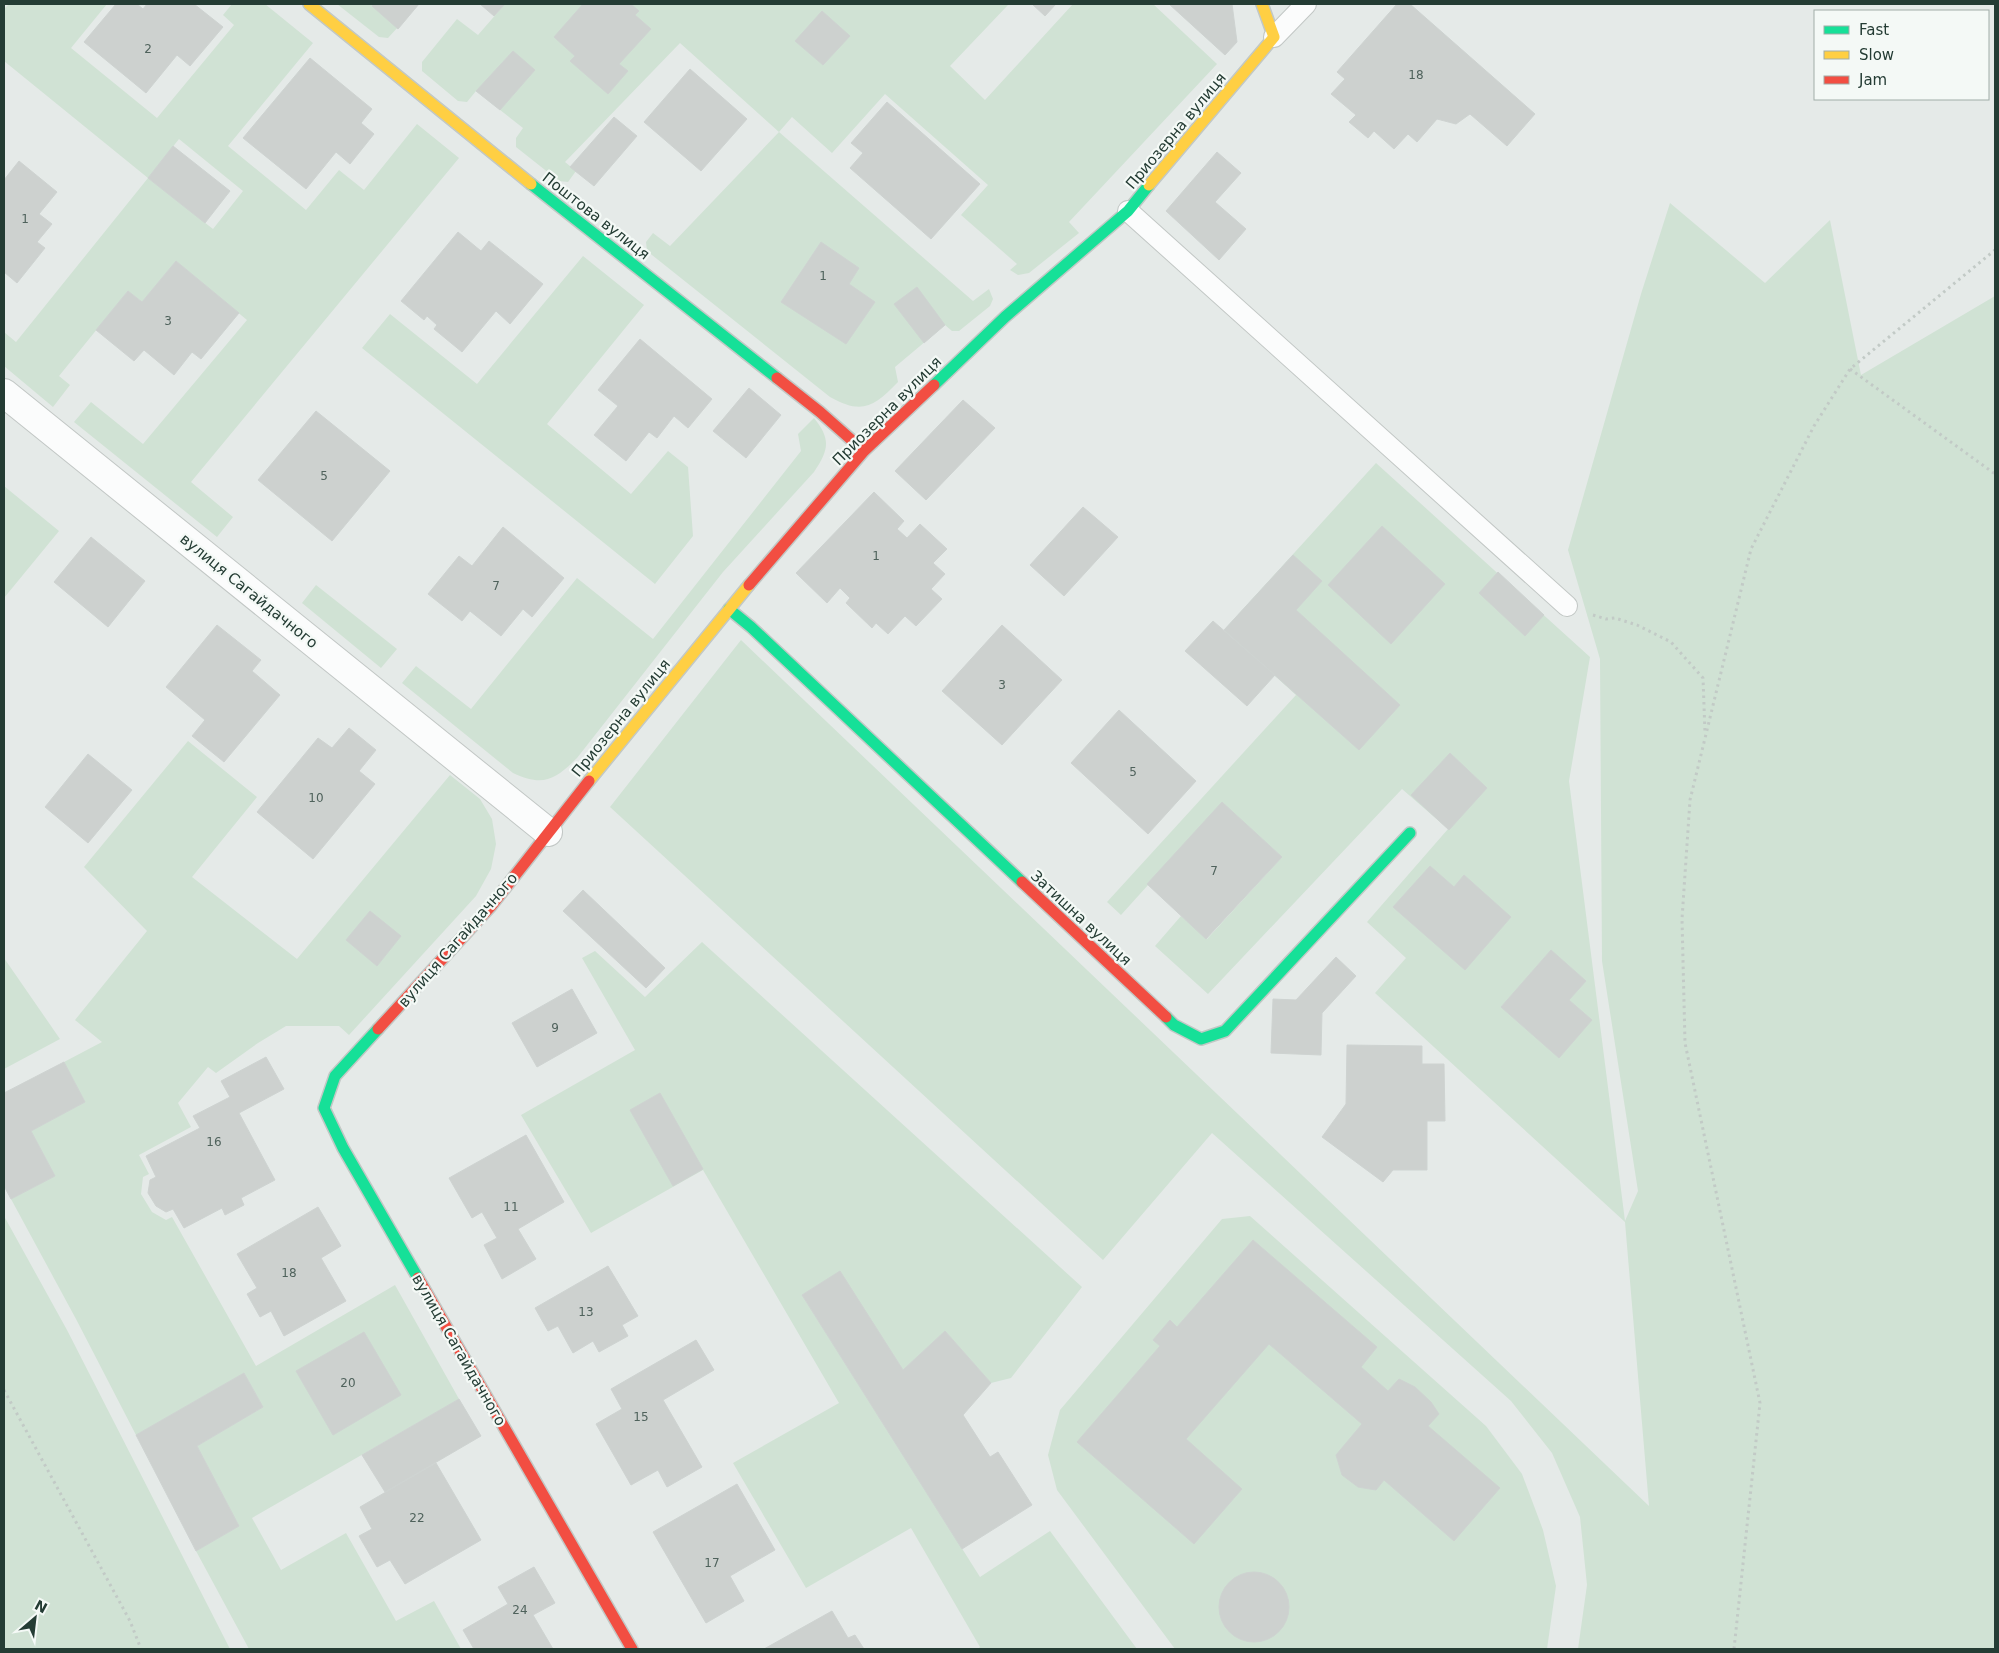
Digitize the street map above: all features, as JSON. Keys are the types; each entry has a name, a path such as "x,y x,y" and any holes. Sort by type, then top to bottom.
{"street":[{"name":"Поштова вулиця","path":"309,4 509,166 812,406 864,451"},
{"path":"1262,4 1274,38"},
{"name":"Приозерна вулиця","path":"548,832 729,609 864,451 1005,317 1128,211 1274,38"},
{"name":"вулиця Сагайдачного","path":"4,392 548,832 491,906 335,1076 324,1108 343,1148 632,1649"},
{"name":"Затишна вулиця","path":"729,609 1174,1025 1201,1038 1226,1031 1410,833"}],"lane":[{"path":"1274,38 1306,4"},
{"path":"1128,211 1567,606"}],"path":[{"path":"1734,1649 1760,1403 1685,1042 1682,919 1690,800 1751,549 1814,426 1850,369 1995,250"},
{"path":"1850,369 1995,474"},
{"path":"1567,606 1606,619 1615,618 1637,625 1671,642 1703,678 1705,737"},
{"path":"4,1390 130,1621 141,1649"}],"green space":[{"path":"9,4 107,4 71,48 157,118 234,25 223,15 232,4 265,4 313,43 228,146 306,210 339,170 364,190 417,124 459,158 191,482 233,517 217,537 74,422 91,402 143,444 247,320 176,261 142,302 128,291 59,376 70,385 53,407 4,366 4,332 16,342 148,178 4,61 4,9","holes":["179,139 243,191 213,229 148,178"]},
{"path":"337,4 419,4 388,38 379,37"},
{"path":"505,4 1007,4 950,66 985,100 1073,4 1153,4 1217,64 1069,222 1079,233 1029,273 1018,275 1010,270 1017,264 961,215 988,185 885,94 832,153 792,117 779,132 680,43 565,162 576,171 568,182 559,181 516,147 516,138 523,128 476,91 467,102 458,101 422,71 422,62 457,19 478,35"},
{"path":"779,132 973,301 989,289 993,299 990,306 959,331 952,331 945,325 895,367 898,382 882,397 867,406 851,406 830,397 647,251 646,242 653,233 670,246"},
{"path":"1670,203 1765,283 1830,220 1861,375 1995,296 1995,1649 1578,1649 1587,1585 1580,1517 1552,1453 1511,1401 1212,1133 1103,1260 610,807 741,640 1649,1506 1625,1222 1375,993 1406,958 1367,922 1448,829 1402,789 1208,994 1155,946 1181,916 1207,939 1282,857 1222,803 1121,915 1107,902 1296,695 1224,630 1376,463 1590,657 1569,781 1625,1221 1638,1191 1602,961 1600,659 1568,550 1641,294"},
{"path":"583,256 644,305 547,424 631,494 668,451 688,467 693,536 655,584 362,348 390,314 477,384"},
{"path":"814,418 823,432 826,445 823,457 814,472 723,572 577,758 562,772 548,779 541,780 533,780 513,773 402,683 416,666 471,709 577,578 653,639 801,451 798,434"},
{"path":"4,486 59,531 4,598"},
{"path":"316,585 397,649 381,668 302,603"},
{"path":"188,741 257,797 192,877 297,959 450,775 480,799 492,819 496,844 491,869 476,896 349,1035 339,1026 286,1026 216,1073 208,1067 178,1103 191,1127 139,1155 149,1174 143,1177 141,1194 152,1212 166,1220 172,1217 256,1366 395,1285 459,1399 252,1518 281,1570 346,1533 396,1621 434,1601 461,1649 249,1649 196,1551 239,1526 197,1446 263,1407 244,1373 136,1435 11,1199 55,1176 31,1131 85,1102 64,1062 102,1042 75,1020 147,931 84,867"},
{"path":"702,942 1082,1287 1011,1378 991,1383 945,1331 903,1370 840,1272 802,1295 980,1577 1050,1531 1137,1649 978,1649 980,1647 911,1528 806,1588 733,1463 839,1403 703,1170 591,1233 521,1115 635,1050 582,958 595,951 645,997"},
{"path":"4,958 60,1039 4,1069"},
{"path":"4,1216 67,1330 230,1649 4,1649"},
{"path":"1250,1216 1486,1426 1522,1474 1543,1530 1556,1586 1547,1649 1175,1649 1057,1490 1048,1455 1060,1410 1222,1219"}],"building":[{"path":"116,4 137,4 143,9 147,4 194,4 223,27 190,66 177,55 146,93 84,42"},
{"path":"374,4 419,4 398,29 372,6"},
{"path":"480,4 505,4 494,16"},
{"path":"583,4 631,4 639,11 635,15 651,29 619,64 628,71 608,94 570,61 575,56 554,37"},
{"path":"1032,4 1056,4 1045,16"},
{"path":"1169,4 1232,4 1237,42 1225,55"},
{"path":"1397,4 1410,4 1535,114 1507,146 1470,114 1456,124 1437,119 1417,142 1408,134 1394,149 1374,131 1368,138 1349,122 1356,115 1331,94 1345,79 1337,72"},
{"path":"822,11 850,36 823,65 795,41"},
{"path":"513,51 535,70 500,110 476,91"},
{"path":"310,58 372,109 361,123 374,134 350,164 336,152 306,189 243,138"},
{"path":"690,69 747,119 701,171 644,122"},
{"path":"887,102 980,184 931,239 850,168 863,153 851,143"},
{"path":"614,117 637,136 594,186 570,167"},
{"path":"173,146 230,191 205,223 148,178"},
{"path":"1217,152 1241,173 1215,202 1246,229 1219,260 1166,211"},
{"path":"19,161 57,192 39,214 52,224 37,242 45,248 17,283 4,272 4,180"},
{"path":"458,232 481,251 489,241 543,284 510,324 496,311 462,352 434,329 437,325 427,316 424,320 401,301"},
{"path":"821,242 859,268 849,284 875,302 846,344 781,302"},
{"path":"176,261 239,313 201,359 192,352 174,375 144,350 134,361 96,330 128,291 142,302"},
{"path":"917,287 945,325 924,343 894,304"},
{"path":"640,339 712,399 688,428 674,416 657,438 649,432 626,461 594,435 618,406 598,390"},
{"path":"749,388 781,415 746,458 713,431"},
{"path":"963,400 995,428 926,500 895,471"},
{"path":"316,411 390,471 332,541 258,480"},
{"path":"874,492 904,521 897,529 907,538 920,524 947,549 933,563 945,574 931,589 942,599 916,626 905,616 888,634 876,623 872,628 846,603 850,598 840,588 827,603 796,573"},
{"path":"1083,507 1118,537 1064,596 1030,565"},
{"path":"1382,526 1445,584 1391,644 1328,585"},
{"path":"503,527 564,578 532,617 523,609 501,636 470,611 462,621 428,594 459,556 472,566"},
{"path":"91,537 145,581 108,627 54,582"},
{"path":"1293,555 1322,581 1296,610 1400,705 1359,750 1224,630"},
{"path":"1498,572 1544,615 1525,636 1479,593"},
{"path":"1213,621 1275,675 1247,706 1185,651"},
{"path":"217,625 261,660 252,671 280,695 224,762 192,736 205,720 166,687"},
{"path":"1002,625 1062,680 1002,745 942,691"},
{"path":"1119,710 1196,781 1148,834 1071,763"},
{"path":"349,728 376,750 359,771 375,784 313,859 257,812 318,738 332,748"},
{"path":"1450,753 1487,788 1449,830 1411,795"},
{"path":"88,754 132,790 88,843 45,807"},
{"path":"1222,802 1282,857 1206,939 1147,884"},
{"path":"1430,866 1454,887 1464,875 1511,917 1465,970 1393,907"},
{"path":"583,890 665,968 646,988 563,911"},
{"path":"370,911 401,936 377,966 346,940"},
{"path":"1551,950 1586,981 1569,1000 1592,1020 1559,1058 1501,1007"},
{"path":"1336,957 1356,976 1322,1013 1321,1055 1271,1053 1273,999 1296,1000"},
{"path":"572,989 597,1033 537,1067 512,1023"},
{"path":"1347,1045 1422,1046 1422,1064 1444,1064 1445,1121 1427,1121 1427,1170 1393,1170 1383,1182 1322,1137 1346,1104"},
{"path":"266,1057 284,1089 239,1113 275,1180 241,1198 244,1205 225,1215 222,1208 184,1228 173,1209 166,1212 156,1206 148,1193 150,1180 156,1177 146,1156 200,1128 193,1116 230,1097 221,1081"},
{"path":"64,1062 85,1102 31,1131 55,1176 11,1199 4,1186 4,1093"},
{"path":"660,1093 703,1169 673,1186 630,1110"},
{"path":"526,1135 564,1202 518,1229 536,1259 502,1279 484,1245 497,1238 482,1212 472,1218 449,1178"},
{"path":"318,1207 341,1246 321,1258 346,1301 284,1336 271,1311 260,1317 247,1294 257,1288 237,1254"},
{"path":"1253,1240 1377,1347 1361,1367 1388,1391 1399,1379 1415,1387 1431,1402 1439,1414 1428,1426 1500,1488 1454,1541 1384,1480 1376,1490 1358,1487 1342,1475 1336,1455 1362,1424 1269,1344 1186,1439 1242,1489 1194,1544 1077,1442 1160,1346 1153,1340 1170,1320 1177,1327"},
{"path":"608,1266 638,1316 622,1325 628,1336 599,1352 593,1341 573,1353 558,1326 548,1331 535,1308"},
{"path":"840,1271 903,1370 945,1331 991,1383 963,1415 990,1457 998,1452 1032,1505 962,1549 802,1295"},
{"path":"364,1332 401,1395 333,1435 296,1371"},
{"path":"696,1340 714,1370 663,1400 702,1467 667,1487 658,1470 631,1485 596,1424 622,1409 611,1389"},
{"path":"244,1373 263,1407 197,1446 239,1526 196,1551 136,1435"},
{"path":"459,1399 481,1436 385,1492 362,1455"},
{"path":"436,1463 481,1540 405,1584 390,1560 377,1567 359,1536 372,1529 360,1507"},
{"path":"737,1484 775,1550 730,1576 744,1601 706,1623 653,1532"},
{"path":"534,1567 555,1603 533,1615 553,1649 474,1649 463,1630 508,1604 498,1587"},
{"path":"1254,1572 1267,1575 1279,1582 1286,1594 1289,1607 1286,1620 1279,1632 1267,1639 1254,1642 1241,1639 1229,1632 1222,1620 1219,1607 1222,1594 1229,1582 1241,1575"},
{"path":"832,1611 848,1638 855,1635 864,1649 764,1649"}],"traffic: fast":[{"path":"531,184 777,378"},
{"path":"934,385 1005,317 1128,211 1149,185"},
{"path":"729,609 751,627 1022,882"},
{"path":"1166,1017 1174,1025 1201,1039 1225,1031 1410,833"},
{"path":"378,1029 335,1076 324,1108 343,1148 418,1278"}],"traffic: slow":[{"path":"309,4 531,184"},
{"path":"1149,185 1274,37 1262,4"},
{"path":"589,781 749,585"}],"traffic: jam":[{"path":"777,378 820,412 864,451"},
{"path":"749,585 864,451 934,385"},
{"path":"378,1029 491,906 589,781"},
{"path":"1022,882 1166,1017"},
{"path":"418,1278 632,1649"}]}
